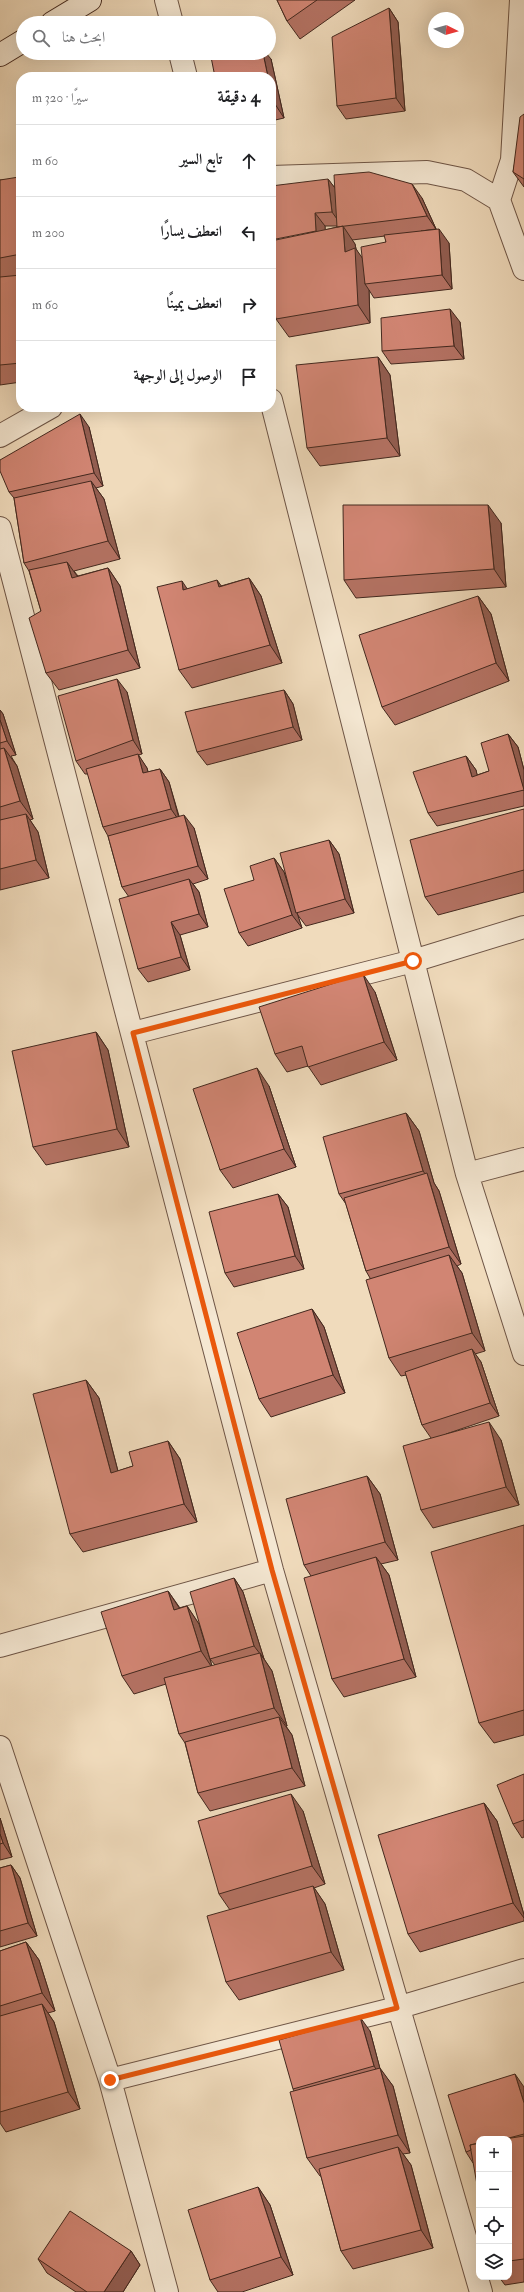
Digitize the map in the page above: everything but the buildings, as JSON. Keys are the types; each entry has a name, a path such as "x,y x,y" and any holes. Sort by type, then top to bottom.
{"street":[{"path":"64,16 90,0"},
{"path":"166,0 170,16"},
{"path":"521,0 512,160 499,200 524,269"},
{"path":"0,54 16,45"},
{"path":"182,60 185,72"},
{"path":"276,178 427,172 466,180 499,200"},
{"path":"0,436 42,412"},
{"path":"274,412 467,1174 524,1354"},
{"path":"0,528 272,1570 397,2008 481,2292"},
{"path":"133,1033 413,961 524,927"},
{"path":"467,1174 524,1159"},
{"path":"0,1646 272,1570"},
{"path":"0,1747 110,2080 167,2292"},
{"path":"110,2080 397,2008 524,1970"}],"route":[{"path":"110,2080 397,2008 272,1570 133,1033 413,961"}]}
